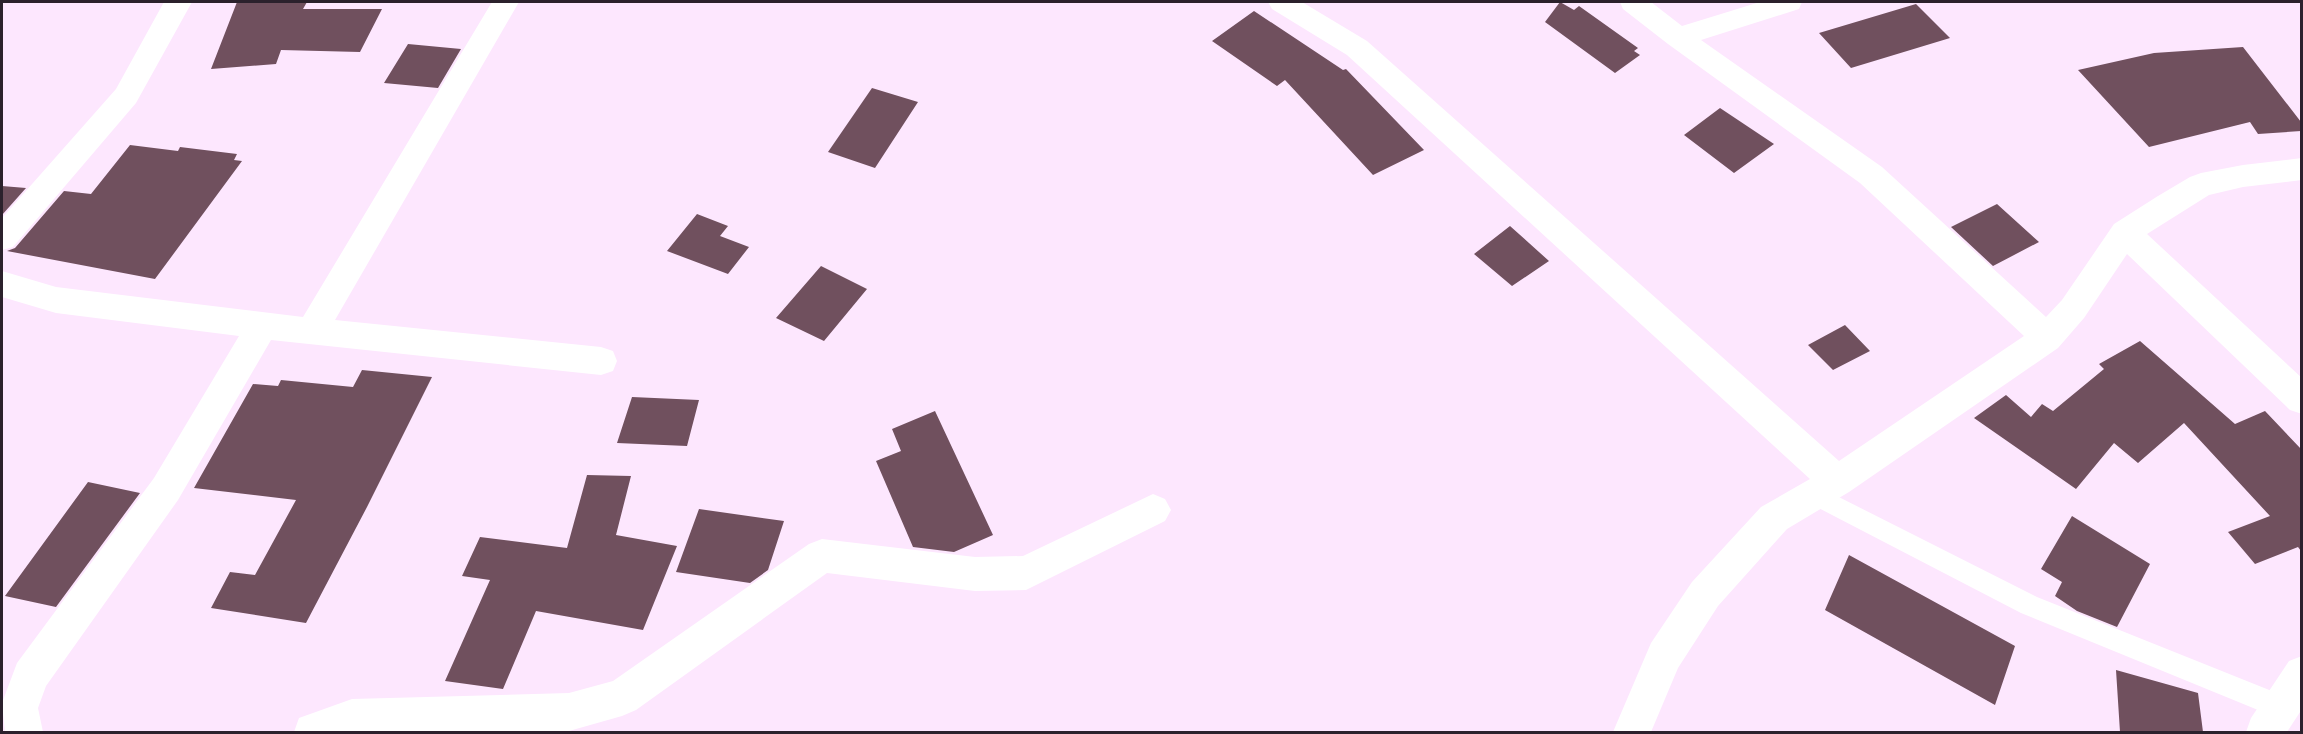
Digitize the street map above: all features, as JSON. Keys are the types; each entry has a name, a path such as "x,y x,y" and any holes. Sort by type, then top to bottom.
{"street":[{"path":"2,238 126,96 178,2"},
{"path":"312,331 505,2"},
{"path":"1282,2 1357,48 1826,488"},
{"path":"1633,2 1870,176 2047,338"},
{"path":"1678,37 1790,2"},
{"path":"1632,732 1664,656 1705,594 1774,518 1826,488 2047,338 2073,309 2125,233 2202,185 2243,176 2301,170"},
{"path":"2125,233 2301,400"},
{"path":"2,284 56,300 262,326 601,361"},
{"path":"24,732 19,708 30,676 166,489 262,326"},
{"path":"313,732 352,718 569,712 622,696 822,556 975,574 1026,573 1153,510"},
{"path":"2272,720 2301,674"}],"lane":[{"path":"1826,488 2029,605 2272,720"}],"building":[{"path":"237,2 307,2 303,9 382,9 360,52 281,50 276,64 211,69"},
{"path":"1560,2 1574,10 1579,6 1638,48 1634,51 1640,55 1615,73 1545,22"},
{"path":"1916,4 1950,38 1851,68 1819,33"},
{"path":"1254,11 1343,70 1346,69 1424,150 1373,175 1285,80 1277,86 1212,41"},
{"path":"408,44 461,49 438,88 384,83"},
{"path":"2243,47 2301,122 2301,131 2258,134 2250,122 2149,147 2078,70 2154,53"},
{"path":"872,88 918,102 875,168 828,152"},
{"path":"1720,108 1774,144 1734,173 1684,135"},
{"path":"130,145 178,151 180,147 237,154 234,160 242,161 155,279 7,251 15,248 64,191 91,194"},
{"path":"2,186 26,188 2,215"},
{"path":"1997,204 2039,242 1993,266 1951,227"},
{"path":"697,214 728,226 720,236 749,247 728,274 667,251"},
{"path":"1510,226 1549,261 1512,286 1474,254"},
{"path":"821,266 867,289 824,341 776,318"},
{"path":"1845,325 1870,351 1833,370 1808,345"},
{"path":"2140,341 2235,424 2265,411 2301,449 2301,551 2298,547 2255,564 2228,532 2270,516 2184,423 2138,463 2114,443 2076,489 1974,418 2006,395 2031,417 2042,404 2053,411 2104,369 2099,364"},
{"path":"362,370 432,377 306,623 211,608 230,572 255,575 296,500 194,488 253,384 278,386 281,380 353,387"},
{"path":"632,397 699,400 687,446 617,443"},
{"path":"935,411 993,535 954,552 913,547 876,461 901,451 892,429"},
{"path":"587,475 631,476 616,535 677,546 643,630 536,611 503,689 445,681 490,580 462,576 480,537 567,548"},
{"path":"88,482 140,493 56,607 5,596"},
{"path":"699,509 784,521 768,570 750,583 676,572"},
{"path":"2072,516 2150,564 2117,627 2077,611 2055,596 2062,582 2041,569"},
{"path":"1849,555 2015,646 1995,705 1825,610"},
{"path":"2116,670 2198,693 2203,732 2120,732"}]}
